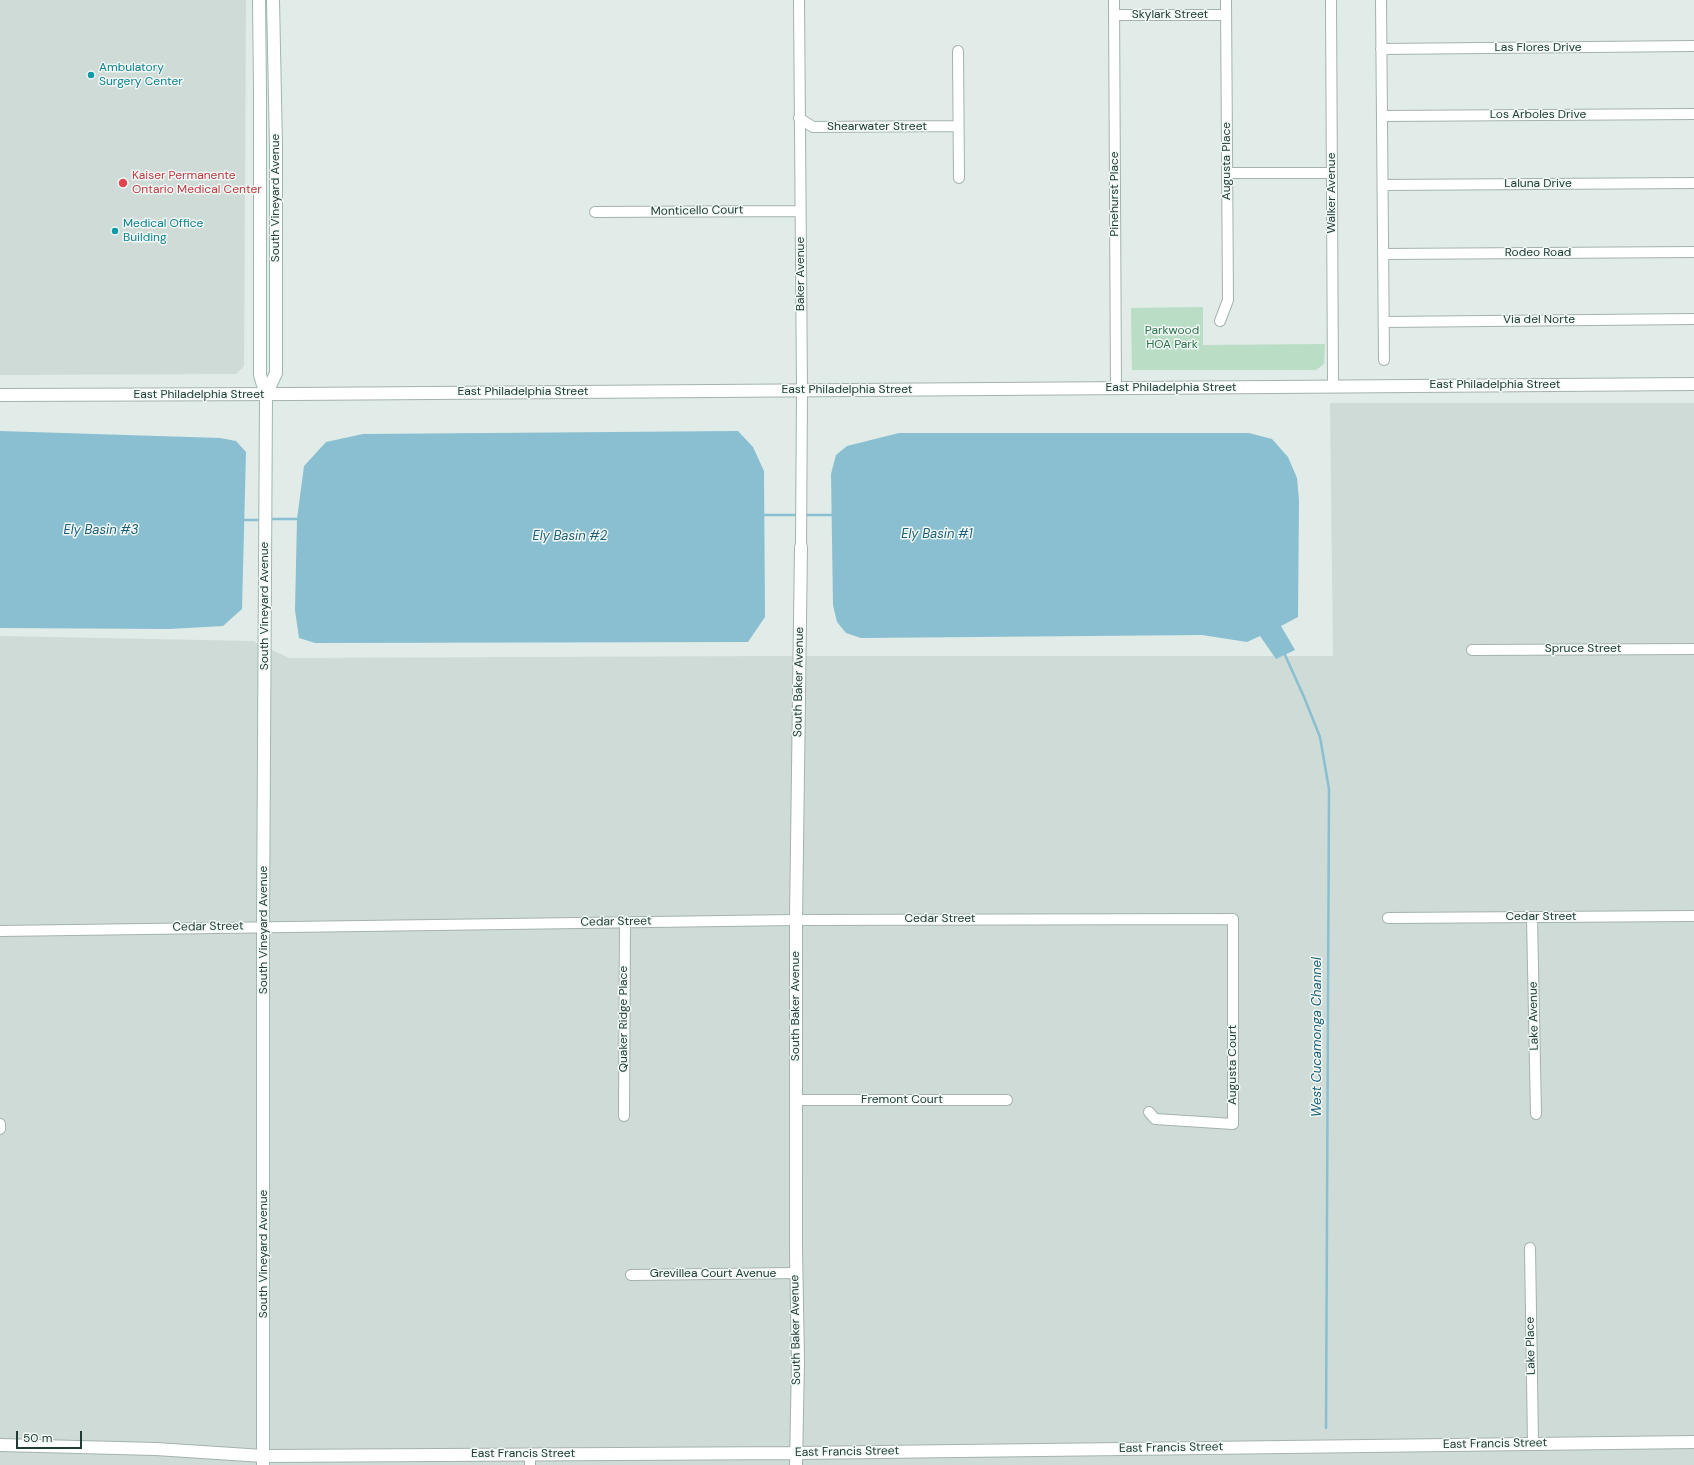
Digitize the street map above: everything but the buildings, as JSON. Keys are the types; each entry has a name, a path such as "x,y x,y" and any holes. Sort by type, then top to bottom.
{"street":[{"name":"South Vineyard Avenue","path":"259,0 260,375 266,394 263,926 263,1461"},
{"name":"South Vineyard Avenue","path":"266,394 276,373 276,147 273,0"},
{"name":"Baker Avenue","path":"799,0 802,390 801,547"},
{"name":"Pinehurst Place","path":"1114,0 1116,388"},
{"name":"Augusta Place","path":"1220,321 1228,300 1226,0"},
{"name":"Walker Avenue","path":"1331,0 1333,386"},
{"path":"1381,0 1384,360"},
{"name":"Skylark Street","path":"1114,15 1226,15"},
{"name":"Las Flores Drive","path":"1382,49 1694,46"},
{"path":"958,51 959,178"},
{"name":"Los Arboles Drive","path":"1383,116 1694,114"},
{"name":"Shearwater Street","path":"799,118 813,127 958,126"},
{"path":"1227,172 1332,172"},
{"name":"Laluna Drive","path":"1383,185 1694,183"},
{"name":"Monticello Court","path":"594,212 800,211"},
{"name":"Rodeo Road","path":"1383,254 1694,252"},
{"name":"Via del Norte","path":"1384,322 1694,319"},
{"name":"East Philadelphia Street","path":"0,395 1694,384"},
{"name":"South Baker Avenue","path":"796,1459 798,1362 796,1274 796,920 801,547"},
{"name":"Spruce Street","path":"1472,650 1694,649"},
{"name":"Cedar Street","path":"1388,918 1694,916"},
{"name":"Lake Avenue","path":"1532,917 1536,1114"},
{"name":"Cedar Street","path":"0,931 263,926 796,920 1233,919"},
{"name":"Augusta Court","path":"1149,1112 1155,1118 1233,1124 1233,919"},
{"name":"Quaker Ridge Place","path":"624,1116 625,922"},
{"name":"Fremont Court","path":"796,1100 1008,1100"},
{"path":"0,1124 0,1129"},
{"name":"Lake Place","path":"1530,1248 1533,1443"},
{"name":"Grevillea Court Avenue","path":"631,1275 796,1274"},
{"name":"East Francis Street","path":"0,1445 156,1449 263,1461 796,1459 1533,1443 1694,1442"}],"shaded area":[{"name":"Kaiser Permanente Ontario Medical Center","path":"0,0 246,0 244,366 236,374 0,375"},
{"path":"1330,403 1694,403 1694,1465 0,1465 0,636 253,641 289,658 1333,656"}],"green space":[{"name":"Parkwood HOA Park","path":"1203,307 1203,345 1325,344 1324,364 1316,370 1132,370 1131,308"}],"water":[{"name":"Ely Basin #3","path":"0,431 220,438 236,441 246,452 242,609 223,626 169,629 0,628"},
{"name":"Ely Basin #2","path":"738,431 753,447 764,471 765,617 748,642 315,643 299,638 295,610 297,519 304,466 326,442 363,434"},
{"name":"Ely Basin #1","path":"899,433 1249,433 1272,439 1288,457 1297,478 1299,500 1298,617 1281,626 1295,650 1276,659 1260,636 1247,642 1202,635 861,638 846,633 837,622 833,605 831,474 836,455 847,446"}],"waterway":[{"path":"763,515 799,515"},
{"path":"804,515 832,515"},
{"path":"268,519 297,519"},
{"path":"244,520 261,520"},
{"name":"West Cucamonga Channel","path":"1285,655 1320,737 1329,789 1326,1428"}],"place":[{"name":"Ambulatory Surgery Center","path":"91,75"},
{"name":"Kaiser Permanente Ontario Medical Center","path":"123,183"},
{"name":"Medical Office Building","path":"115,231"}]}
